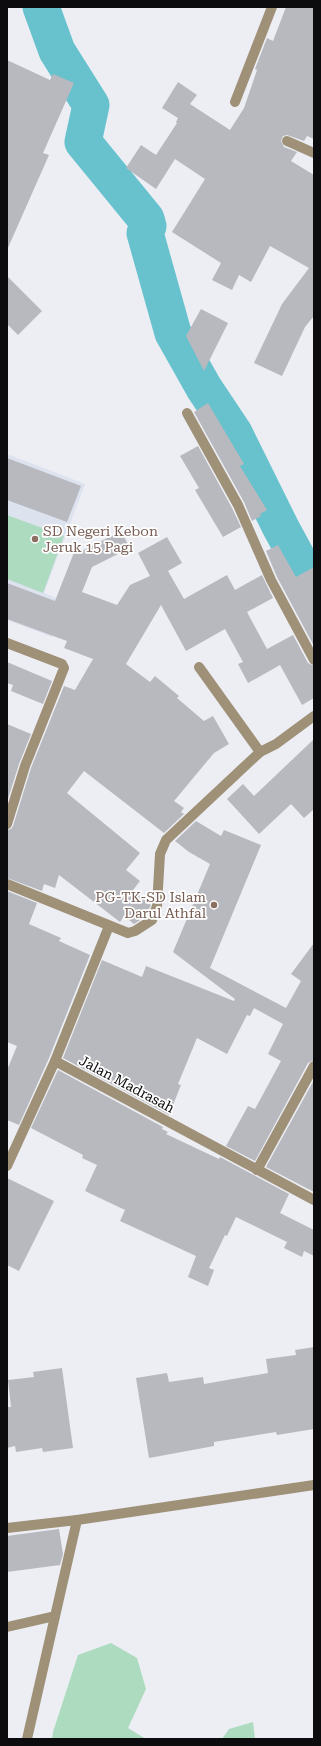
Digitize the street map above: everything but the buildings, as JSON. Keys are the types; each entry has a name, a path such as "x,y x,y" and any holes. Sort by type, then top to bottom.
{"street":[{"path":"235,102 272,7"},
{"path":"287,141 314,153"},
{"path":"187,413 238,505 271,580 314,660"},
{"path":"7,643 62,664 64,668 25,766 7,824"},
{"path":"199,667 260,752"},
{"path":"7,884 128,933 135,931 152,920 157,906 160,854 166,840 260,752 276,744 314,716"},
{"path":"7,1166 55,1061 109,926"},
{"name":"Jalan Madrasah","path":"55,1061 314,1200"},
{"path":"258,1170 314,1066"},
{"path":"7,1528 77,1520 314,1485"},
{"path":"27,1739 77,1520"},
{"path":"7,1627 55,1616"}],"shaded area":[{"name":"SD Negeri Kebon Jeruk 15 Pagi","path":"7,454 85,484 44,593 66,602 52,637 7,620"}],"green space":[{"path":"7,515 64,536 43,593 7,579"},
{"path":"111,1643 137,1658 146,1689 128,1728 146,1739 52,1739 78,1655"},
{"path":"253,1722 255,1739 222,1739 229,1729"}],"waterway":[{"path":"41,7 57,51 91,105 83,142 146,219 148,226 145,233 173,333 204,388 234,433 281,528 314,589"}],"place":[{"name":"SD Negeri Kebon Jeruk 15 Pagi","path":"35,539"},
{"name":"PG-TK-SD Islam Darul Athfal","path":"214,905"}]}
